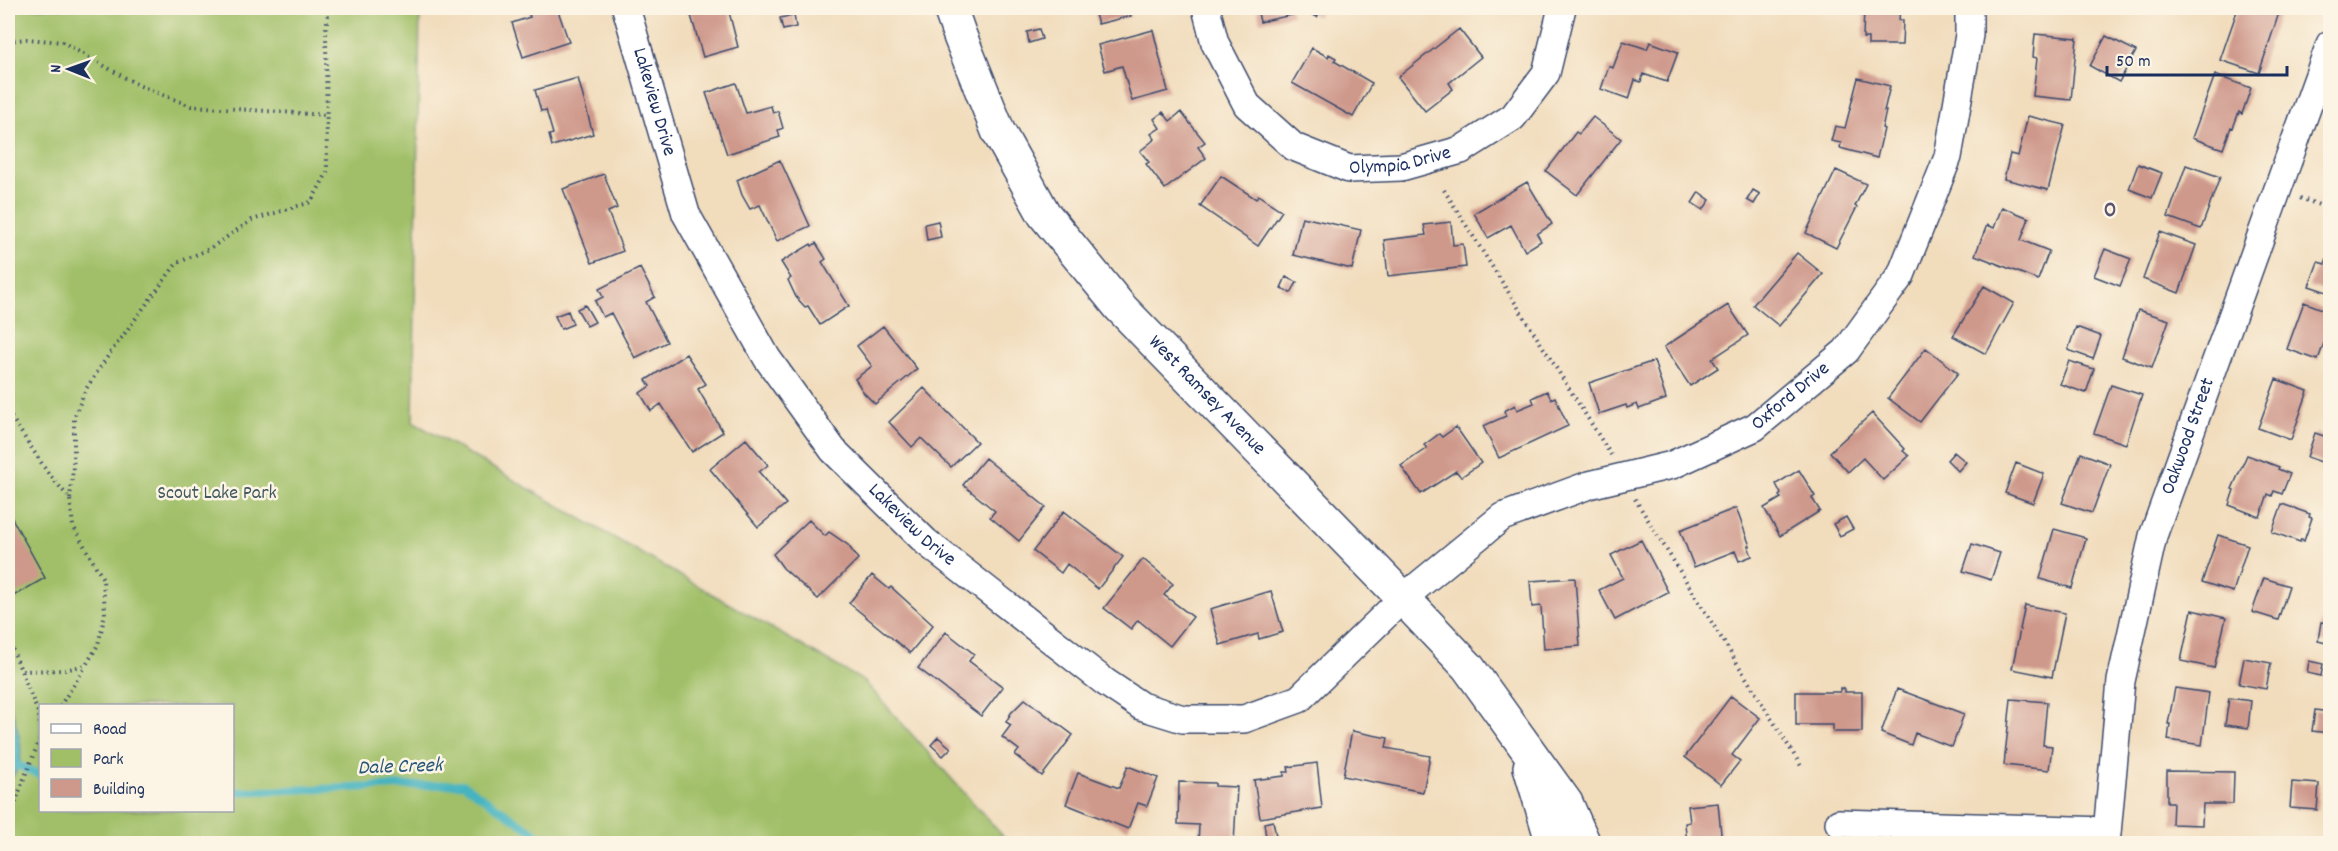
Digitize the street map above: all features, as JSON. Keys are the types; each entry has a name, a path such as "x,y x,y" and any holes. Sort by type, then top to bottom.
{"street":[{"name":"Lakeview Drive","path":"626,8 686,214 774,368 833,450 926,542 1104,682 1141,706 1183,719 1244,719 1299,699 1403,598"},
{"name":"West Ramsey Avenue","path":"951,8 998,131 1044,214 1120,308 1468,667 1566,802 1584,843"},
{"name":"Olympia Drive","path":"1206,8 1215,43 1247,105 1294,147 1349,169 1401,167 1461,150 1513,117 1546,73 1562,8"},
{"name":"Oxford Drive","path":"1403,598 1502,517 1589,485 1672,465 1755,427 1846,351 1901,275 1948,157 1969,35 1969,8"},
{"name":"Oakwood Street","path":"2107,837 2121,681 2153,536 2331,44"},
{"name":"West Ramsey Avenue","path":"1523,743 1553,843"},
{"path":"1839,823 2107,837"}],"path":[{"path":"61,704 98,645 105,614 103,579 73,526 70,499 74,456 74,417 86,389 110,353 177,263 209,249 252,220 311,201 327,173 326,29 329,8"},
{"path":"8,41 27,39 62,42 138,85 191,106 327,115"},
{"path":"1443,190 1611,456"},
{"path":"2296,196 2331,209"},
{"path":"8,412 48,473 70,499"},
{"path":"1632,495 1801,766"},
{"path":"8,638 39,715"},
{"path":"22,671 65,670 86,666"},
{"path":"9,843 8,831 39,743"}],"green space":[{"name":"Scout Lake Park","path":"8,8 420,8 413,422 865,682 1009,843 8,843"}],"water":[{"path":"8,699 18,731 21,753 15,773 8,781"}],"building":[{"path":"527,8 557,8 569,42 523,57 512,23 530,17"},
{"path":"685,8 728,8 738,47 703,57 690,12 686,13"},
{"path":"1093,8 1128,8 1131,16 1098,24"},
{"path":"1257,8 1290,8 1292,15 1260,22"},
{"path":"1299,8 1322,8 1317,17"},
{"path":"1864,8 1900,8 1899,20 1903,20 1902,45 1868,45 1868,38 1863,38"},
{"path":"2238,8 2263,8 2279,13 2259,73 2220,60"},
{"path":"794,15 796,27 783,30 780,18"},
{"path":"1039,29 1042,39 1029,43 1027,32"},
{"path":"1459,29 1481,57 1449,83 1453,89 1425,111 1398,77"},
{"path":"1153,30 1168,91 1132,101 1122,66 1105,71 1098,45"},
{"path":"2035,34 2077,38 2071,100 2033,96 2037,58 2033,57"},
{"path":"2106,36 2136,51 2119,82 2090,66"},
{"path":"1623,41 1647,49 1650,42 1678,52 1667,82 1643,74 1641,82 1635,80 1629,99 1601,89 1609,66 1613,68"},
{"path":"1312,48 1328,57 1329,54 1336,58 1334,61 1372,83 1353,117 1292,83"},
{"path":"2215,75 2251,88 2242,114 2239,112 2223,149 2192,138"},
{"path":"578,78 593,134 552,146 549,135 553,134 546,110 541,111 535,90"},
{"path":"1858,78 1890,86 1877,158 1840,148 1841,143 1831,141 1835,126 1845,128"},
{"path":"736,83 746,113 771,106 773,113 778,111 783,128 778,130 780,137 727,154 706,93"},
{"path":"1163,112 1170,121 1181,112 1205,142 1198,147 1206,158 1165,189 1146,164 1149,162 1140,151 1155,139 1151,134 1160,128 1154,119"},
{"path":"2028,116 2065,125 2048,190 2004,179 2010,154 2018,156"},
{"path":"1593,117 1621,139 1577,195 1546,171 1576,132 1579,134"},
{"path":"780,160 810,226 777,241 760,205 750,209 737,180"},
{"path":"2138,164 2162,173 2152,198 2129,189"},
{"path":"2186,165 2220,177 2201,229 2168,217"},
{"path":"1836,170 1866,184 1836,248 1806,233"},
{"path":"604,174 617,208 608,212 623,251 592,263 563,189"},
{"path":"1221,176 1256,199 1258,195 1282,211 1258,246 1200,206"},
{"path":"1527,182 1552,224 1537,234 1541,241 1525,251 1511,225 1488,238 1474,213"},
{"path":"1753,190 1760,194 1754,204 1747,200"},
{"path":"1699,192 1710,200 1703,210 1692,203"},
{"path":"2002,207 2029,218 2021,240 2049,251 2038,280 1975,255 1987,225 1994,228"},
{"path":"1302,217 1361,230 1352,269 1293,255"},
{"path":"938,221 941,237 927,240 925,224"},
{"path":"1451,222 1453,245 1463,244 1466,267 1388,276 1384,240 1426,235 1424,225"},
{"path":"2160,232 2196,245 2179,293 2143,279"},
{"path":"816,243 826,259 822,262 849,306 820,325 808,306 805,307 796,297 788,280 791,278 781,262"},
{"path":"2105,249 2131,259 2120,286 2094,276"},
{"path":"2330,250 2330,293 2309,286 2318,262 2325,264"},
{"path":"1797,253 1823,274 1779,326 1753,305"},
{"path":"640,268 655,297 646,302 667,342 635,358 611,313 603,317 595,301 603,297 599,289"},
{"path":"1286,277 1297,282 1291,293 1281,288"},
{"path":"1984,286 2014,303 1986,354 1953,336"},
{"path":"2304,302 2330,312 2330,326 2318,360 2287,349"},
{"path":"585,305 595,322 587,326 577,309"},
{"path":"1728,305 1748,335 1712,359 1718,368 1690,386 1664,347"},
{"path":"2138,310 2169,320 2152,368 2122,357"},
{"path":"568,311 573,324 561,329 555,316"},
{"path":"883,326 917,369 875,404 855,379 872,366 857,346"},
{"path":"2076,327 2101,336 2093,359 2068,350"},
{"path":"1926,348 1958,373 1920,422 1888,398"},
{"path":"686,354 706,384 698,389 723,432 692,452 661,404 651,411 640,393 650,386 646,380"},
{"path":"1654,361 1666,399 1639,409 1637,404 1627,408 1626,405 1599,414 1589,383"},
{"path":"2069,361 2094,369 2086,393 2060,384"},
{"path":"2276,379 2308,391 2291,440 2258,428"},
{"path":"2111,385 2142,395 2126,444 2094,433"},
{"path":"924,388 977,442 951,467 921,438 912,447 889,422"},
{"path":"1547,391 1551,399 1555,397 1568,426 1499,458 1483,426 1506,416 1504,411 1515,405 1517,410 1534,403 1532,398"},
{"path":"1872,413 1909,456 1883,480 1863,458 1848,472 1830,452"},
{"path":"1456,427 1481,463 1461,477 1456,471 1421,494 1401,466 1427,448 1424,445 1439,434 1442,437"},
{"path":"2315,433 2330,438 2330,465 2307,457"},
{"path":"746,439 768,465 759,472 786,504 758,527 710,469"},
{"path":"1954,452 1966,462 1958,471 1947,460"},
{"path":"2081,453 2110,464 2092,513 2062,503"},
{"path":"2247,455 2279,467 2278,469 2290,474 2282,494 2274,491 2272,496 2268,494 2260,517 2229,505 2234,490 2232,489"},
{"path":"985,458 1046,507 1019,541 990,517 995,511 963,485"},
{"path":"2016,463 2044,474 2033,503 2005,493"},
{"path":"1799,470 1815,496 1812,498 1820,511 1780,536 1764,508 1781,498 1776,484"},
{"path":"2282,504 2310,514 2309,517 2312,518 2304,541 2301,539 2300,542 2272,532"},
{"path":"1736,508 1752,556 1739,561 1735,551 1694,567 1680,530"},
{"path":"8,511 45,578 8,599"},
{"path":"1064,511 1123,557 1098,589 1067,564 1061,573 1033,551"},
{"path":"1846,517 1853,529 1840,536 1833,524"},
{"path":"809,520 825,536 829,532 848,545 858,559 818,599 783,568 773,554"},
{"path":"2054,529 2086,538 2072,588 2040,579"},
{"path":"2218,535 2248,545 2233,592 2202,582"},
{"path":"1641,540 1668,592 1615,620 1599,590 1623,578 1611,555"},
{"path":"1972,544 2000,553 1991,580 1963,571"},
{"path":"1143,559 1173,584 1164,595 1193,617 1170,646 1138,620 1131,629 1104,608"},
{"path":"872,575 889,589 891,587 933,625 910,653 849,603"},
{"path":"1575,578 1580,646 1544,649 1541,606 1532,607 1530,581"},
{"path":"2264,578 2289,586 2278,620 2252,612"},
{"path":"1271,591 1283,632 1259,639 1258,634 1220,645 1210,609"},
{"path":"2025,605 2065,613 2052,677 2012,669"},
{"path":"2192,610 2226,618 2214,668 2181,661"},
{"path":"2321,622 2330,623 2330,644 2318,641"},
{"path":"946,632 974,654 969,661 1003,687 981,716 918,668"},
{"path":"2244,658 2271,663 2266,689 2239,684"},
{"path":"2309,661 2323,664 2321,676 2307,673"},
{"path":"1840,688 1845,689 1845,692 1862,692 1862,732 1833,732 1833,725 1796,725 1796,692 1840,692"},
{"path":"2175,688 2209,693 2202,745 2168,740 2170,724 2168,724"},
{"path":"1897,689 1964,714 1952,747 1915,733 1911,745 1881,733"},
{"path":"1731,696 1760,718 1732,755 1740,761 1721,785 1685,757"},
{"path":"2229,698 2251,701 2248,728 2225,725"},
{"path":"1025,699 1073,735 1042,776 1015,755 1019,750 1002,737 1011,725 1006,722 1011,713"},
{"path":"2011,699 2047,702 2043,745 2052,746 2049,770 2004,765"},
{"path":"2315,710 2330,712 2330,733 2312,731"},
{"path":"1352,731 1388,738 1386,748 1430,756 1423,792 1343,776"},
{"path":"938,737 951,748 943,756 931,745"},
{"path":"1317,763 1322,808 1260,818 1254,780 1284,776 1284,772 1289,772 1288,767"},
{"path":"1128,766 1158,778 1147,806 1138,803 1128,829 1066,804 1078,773 1119,788"},
{"path":"2167,771 2234,772 2233,804 2203,804 2202,825 2172,824 2173,802 2167,802"},
{"path":"1179,782 1215,783 1215,786 1237,787 1234,844 1198,844 1199,825 1178,824"},
{"path":"2292,782 2319,784 2317,810 2290,808"},
{"path":"1718,803 1722,844 1687,844 1685,823 1690,822 1688,806"},
{"path":"1273,821 1276,836 1266,837 1264,823"}],"waterway":[{"name":"Dale Creek","path":"8,761 39,775"},
{"name":"Dale Creek","path":"234,792 463,784 551,844"}],"district":[{"name":"O","path":"2110,212"}]}
